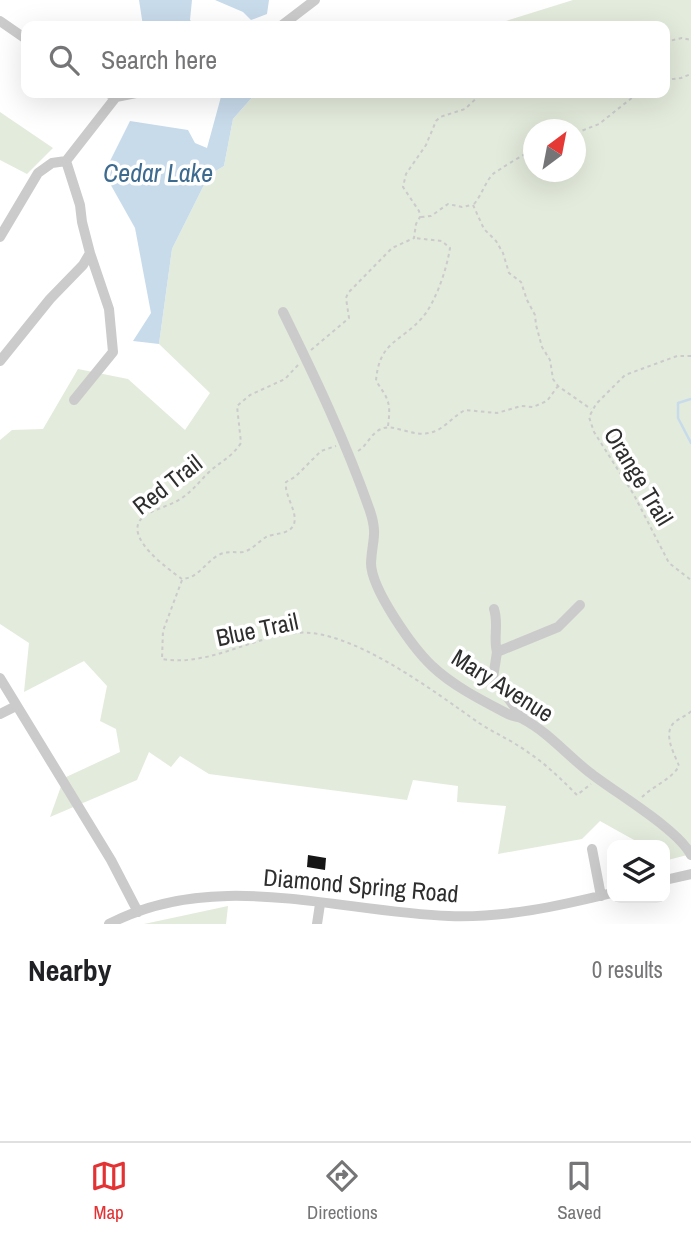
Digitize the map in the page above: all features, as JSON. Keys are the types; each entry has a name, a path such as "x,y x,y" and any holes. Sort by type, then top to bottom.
{"street":[{"path":"288,21 315,0"},
{"path":"0,21 21,36"},
{"path":"0,237 38,173 52,163 68,158 110,98"},
{"path":"68,158 90,253 109,309 113,352 74,400"},
{"path":"0,361 52,296 83,265 90,253"},
{"name":"Mary Avenue","path":"284,312 347,450 375,528 372,563 374,576 387,604 409,639 433,667 457,685 511,716 523,718 541,731 600,781 678,838 691,855"},
{"path":"497,652 558,627 580,605"},
{"path":"495,609 497,652 493,678 523,718"},
{"path":"0,678 111,860 138,912"},
{"path":"0,714 16,706"},
{"path":"592,849 607,895"},
{"path":"670,879 691,874"},
{"name":"Diamond Spring Road","path":"109,924 138,912 185,899 224,896 405,913 481,916 526,912 607,895"},
{"path":"317,924 320,904"}],"path":[{"path":"670,41 682,38 691,40"},
{"path":"670,79 691,74"},
{"path":"388,427 390,404 387,394 376,381 377,370 388,346 424,315 441,283 450,248 442,242 414,238 420,217 403,187 406,174 426,145 436,121 440,117 465,110 477,98"},
{"path":"586,129 600,124 632,98"},
{"path":"420,217 431,216 447,204 462,207 473,205 495,173 523,155"},
{"path":"473,205 484,229 503,253 509,273 521,282 535,314 542,347 550,360 551,371 558,386 592,410"},
{"name":"Red Trail","path":"182,579 141,541 137,527 142,518 188,494 208,473 235,452 241,443 237,406 250,395 285,379 313,347 349,318 346,298 360,278 392,248 414,238"},
{"name":"Orange Trail","path":"691,356 677,356 625,375 592,410 589,417 594,432 634,495 669,563 691,580"},
{"path":"182,579 194,577 218,555 251,549 265,538 290,530 294,517 285,489 286,482 329,447 360,451 376,432 388,427 412,434 432,433 465,410 498,413 541,404 553,395 558,386"},
{"name":"Blue Trail","path":"182,579 161,639 162,659 197,659 295,633 336,637 365,650 420,682 500,737 532,754 577,795 600,781"},
{"path":"634,806 654,785 677,771 679,766 669,733 671,726 691,711"}],"green space":[{"path":"573,0 691,0 691,854 670,859 670,840 634,840 600,821 582,839 498,854 506,806 457,802 458,786 413,780 407,800 209,774 180,756 171,767 149,752 137,780 50,817 64,778 120,752 116,729 100,721 107,686 84,661 24,692 29,643 0,624 0,440 12,430 43,429 78,369 128,379 185,430 210,393 159,344 172,249 209,175 224,166 233,119 252,98 670,98 670,21 506,21"},
{"path":"0,112 53,148 27,174 0,160"},
{"path":"228,906 226,924 144,924"}],"water":[{"path":"139,0 192,0 191,21 142,21"},
{"path":"215,0 269,0 267,14 251,20 243,12"},
{"name":"Cedar Lake","path":"221,98 252,98 233,119 224,166 209,175 172,249 159,344 133,341 151,313 135,228 108,180 110,161 130,121 188,130 195,143 207,148"}],"building":[{"path":"308,855 326,858 325,870 307,867"}],"waterway":[{"path":"691,399 678,403 678,418 691,443"}]}
